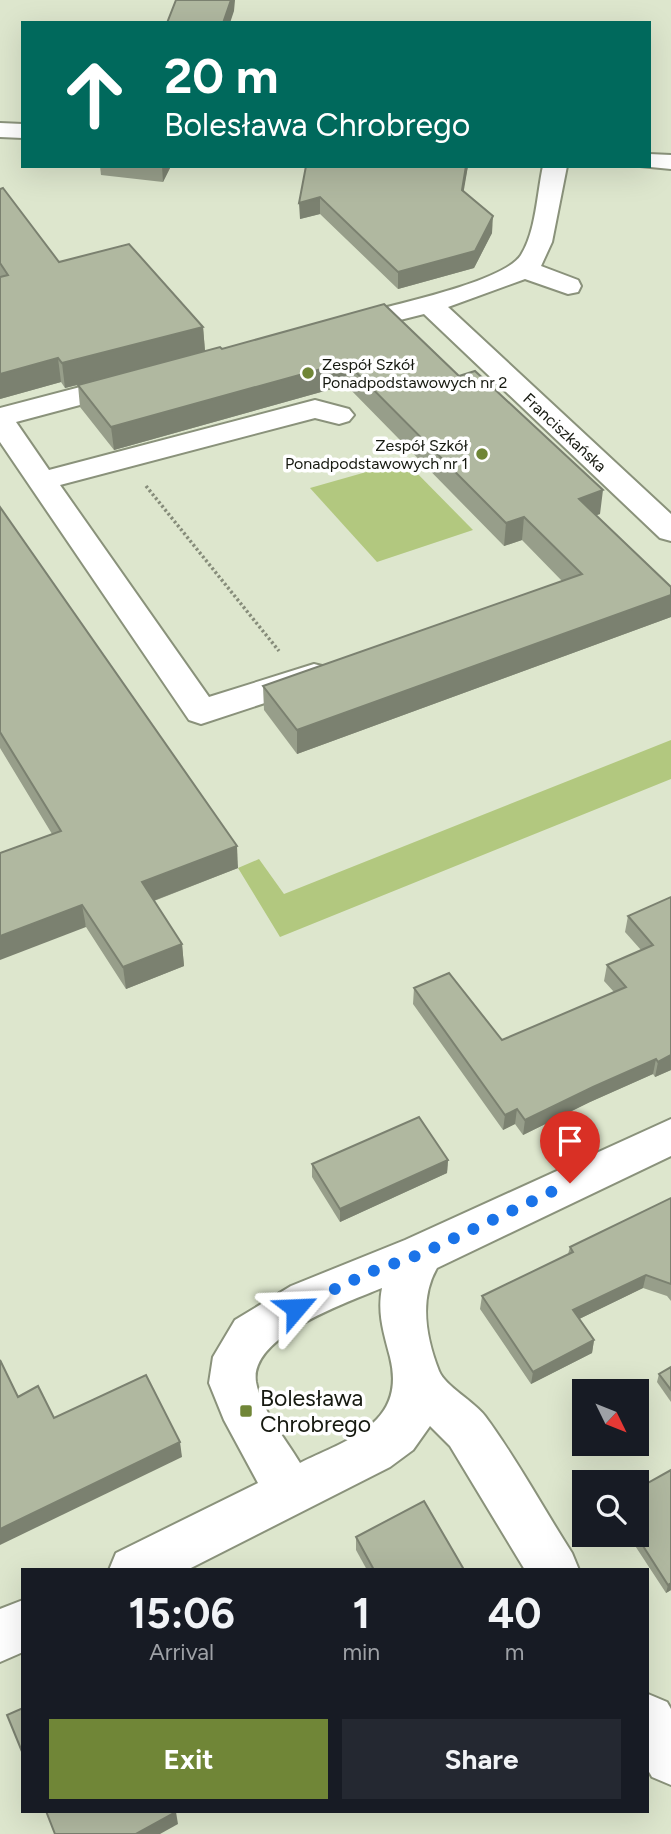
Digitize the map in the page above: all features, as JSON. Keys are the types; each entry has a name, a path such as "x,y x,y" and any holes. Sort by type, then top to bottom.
{"street":[{"path":"0,130 21,131"},
{"path":"651,161 671,162"},
{"path":"321,332 509,278 524,269 535,251 555,168"},
{"path":"524,269 568,286"},
{"name":"Franciszkańska","path":"428,303 671,531"},
{"path":"161,374 0,419 201,712 347,664"},
{"path":"41,481 315,409 339,415"},
{"path":"290,1493 233,1386 233,1361 250,1336 271,1320 370,1272 421,1254 671,1136"},
{"path":"138,1568 373,1451 399,1431 412,1409 419,1384 414,1355 400,1318 400,1295 406,1273 421,1254"},
{"path":"419,1384 467,1430 553,1568"},
{"path":"0,1636 21,1626"},
{"path":"649,1723 671,1758"}],"path":[{"path":"124,459 302,679"}],"green space":[{"path":"405,461 473,530 377,562 310,488"},
{"path":"671,740 671,779 280,937 238,868 259,859 284,894"}],"building":[{"path":"176,0 231,0 224,21 168,21"},
{"path":"306,168 466,168 462,190 493,216 475,251 398,272 320,197 299,203"},
{"path":"3,188 59,262 129,244 203,327 62,363 58,358 0,374 0,277 8,275 0,263 0,189"},
{"path":"384,304 459,376 475,371 603,490 579,499 671,587 671,595 297,730 263,686 582,574 524,517 506,523 346,362 111,427 78,385"},
{"path":"0,507 237,846 142,882 182,944 123,967 82,905 0,936 0,853 61,831 0,732"},
{"path":"671,897 671,1055 593,1087 525,1120 517,1109 505,1115 414,988 449,973 502,1040 626,987 607,965 653,945 628,916"},
{"path":"419,1117 448,1160 340,1209 312,1164"},
{"path":"671,1198 671,1284 646,1275 573,1310 594,1340 533,1372 482,1296 573,1252 570,1247"},
{"path":"0,1360 18,1397 38,1386 54,1418 146,1375 180,1442 0,1529"},
{"path":"671,1367 671,1390 659,1374"},
{"path":"671,1470 671,1583 668,1585 644,1547 649,1547 649,1482"},
{"path":"424,1501 463,1568 373,1568 356,1537"},
{"path":"21,1709 21,1749 7,1715"},
{"path":"47,1813 174,1813 136,1834 55,1834"}],"place":[{"name":"Zespół Szkół Ponadpodstawowych nr 2","path":"308,373"},
{"name":"Zespół Szkół Ponadpodstawowych nr 1","path":"482,454"},
{"name":"Bolesława Chrobrego","path":"246,1411"}],"route":[{"path":"296,1308 370,1272 421,1254 570,1183"}]}
